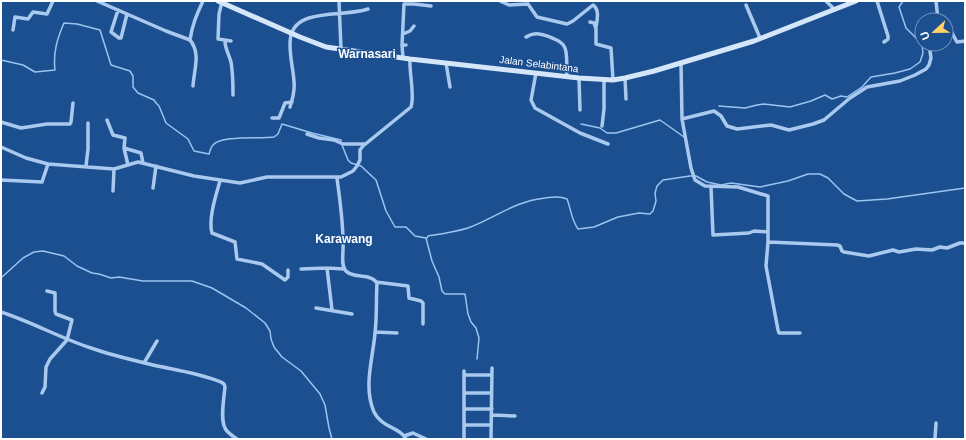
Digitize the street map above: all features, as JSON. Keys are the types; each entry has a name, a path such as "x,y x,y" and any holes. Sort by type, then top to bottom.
{"street":[{"path":"13,30 15,17 28,19 33,12 47,14 53,1"},
{"path":"97,1 177,36 190,40 197,53 193,86"},
{"path":"190,40 193,24 203,1"},
{"path":"340,1 341,49"},
{"path":"500,1 509,5 528,4 537,17 567,24 573,21 590,6 593,5 596,7 596,44 611,48 613,80"},
{"path":"826,1 834,10"},
{"name":"Jalan Selabintana","path":"221,2 228,3 317,44 341,49 410,59 579,78 613,80 681,63 760,38 856,1"},
{"path":"877,1 888,36 888,39 884,42"},
{"path":"936,1 937,12"},
{"path":"221,2 218,39 230,41"},
{"path":"403,58 404,4 411,2 431,6"},
{"path":"746,5 760,38"},
{"path":"290,107 294,98 294,82 290,47 291,33 297,24 307,18 357,12 368,9"},
{"path":"118,10 111,32 119,38 127,14"},
{"path":"590,22 594,23 596,27"},
{"path":"403,34 410,31 414,26"},
{"path":"526,38 530,35 537,34 563,43 566,48 567,76"},
{"path":"954,37 957,42 965,41"},
{"path":"225,41 226,52 231,62 233,95"},
{"path":"682,119 714,111 721,116 727,126 737,130 771,125 788,130 813,124 824,120 850,98 867,88 900,81 926,69 931,58 930,52"},
{"path":"1,147 26,158 48,164 114,169 136,162 220,181 244,182 267,177 337,178 349,174 356,169 359,162 360,150 364,144 411,107 412,100 409,74 410,59"},
{"path":"446,62 450,87"},
{"path":"681,63 682,129 686,140 693,176 699,184 711,187 738,187 767,195 768,242 766,266 778,330 779,333 783,334 800,333"},
{"path":"536,73 532,100 534,108 580,133 608,144"},
{"path":"579,78 580,110"},
{"path":"625,78 626,99"},
{"path":"602,126 604,109 604,80"},
{"path":"272,118 279,118 285,102 292,102"},
{"path":"1,122 21,128 48,124 70,124 73,103"},
{"path":"107,120 113,136 125,138 124,148 128,165"},
{"path":"86,166 88,124"},
{"path":"307,134 319,138 334,140 343,144 364,144"},
{"path":"124,148 141,153 143,163"},
{"path":"1,180 42,182 48,164"},
{"path":"153,188 156,166"},
{"path":"113,190 114,169"},
{"path":"337,178 344,231 344,269"},
{"path":"220,181 214,205 211,228 212,233 235,242 237,259 262,264 285,280 288,277 288,270"},
{"path":"711,187 713,235 754,231 768,232"},
{"path":"768,242 838,245 844,252 869,256 894,250 899,252 916,249 932,250 940,247 947,248 965,243"},
{"path":"326,268 332,310"},
{"path":"301,269 344,269 349,273 371,279 376,282 408,286 409,298 421,301 423,303 423,324"},
{"path":"376,282 376,332 369,375 371,404 375,414 382,422 405,437 412,433 426,439"},
{"path":"42,393 45,387 46,367 50,359 67,340 72,319 56,314 55,293 46,291"},
{"path":"316,308 352,314"},
{"path":"1,312 26,321 67,340 91,348 144,363 190,372 222,383 225,387 223,410 224,426 227,431 237,439"},
{"path":"376,332 397,333"},
{"path":"144,363 157,341"},
{"path":"491,439 492,368"},
{"path":"464,439 464,373 492,375"},
{"path":"464,393 491,393"},
{"path":"464,409 492,409"},
{"path":"492,415 515,416"},
{"path":"935,439 936,423"},
{"path":"464,425 491,425"}],"waterway":[{"path":"903,1 899,7 906,28 914,36"},
{"path":"1,60 23,65 35,72 55,70 56,46 64,23 77,24 100,30 111,65 130,71 133,76 133,87 138,93 154,100 159,106 166,123 188,139 194,151 209,154 213,145 224,140 274,137 278,134 282,124 341,141"},
{"path":"719,106 745,108 764,104 790,107 825,95 832,99 841,96 847,97 862,87 871,77 910,69 920,62 923,52"},
{"path":"581,124 600,128 607,133 616,133 660,120 684,137"},
{"path":"342,145 348,160 351,163 361,166 376,180 386,211 395,227 406,227 415,236 426,238"},
{"path":"427,238 428,236 468,228 515,206 534,200 551,197 567,199 572,218 578,229 594,227 618,217 639,213 650,214 653,211 656,201 655,193 657,186 663,180 690,176 696,176 707,182 721,185 731,183 760,187 788,181 808,174 820,174 828,178 844,194 857,201 887,199 965,188"},
{"path":"426,238 442,291 445,294 465,294 468,314 471,322 476,328 479,338 477,359"},
{"path":"1,278 23,258 34,252 43,251 64,256 77,266 92,273 111,278 119,277 143,281 192,281 212,288 246,308 265,323 270,331 274,347 282,357 301,371 320,394 325,405 332,439"}],"district":[{"name":"Warnasari","path":"367,54"},
{"name":"Karawang","path":"344,239"}]}
